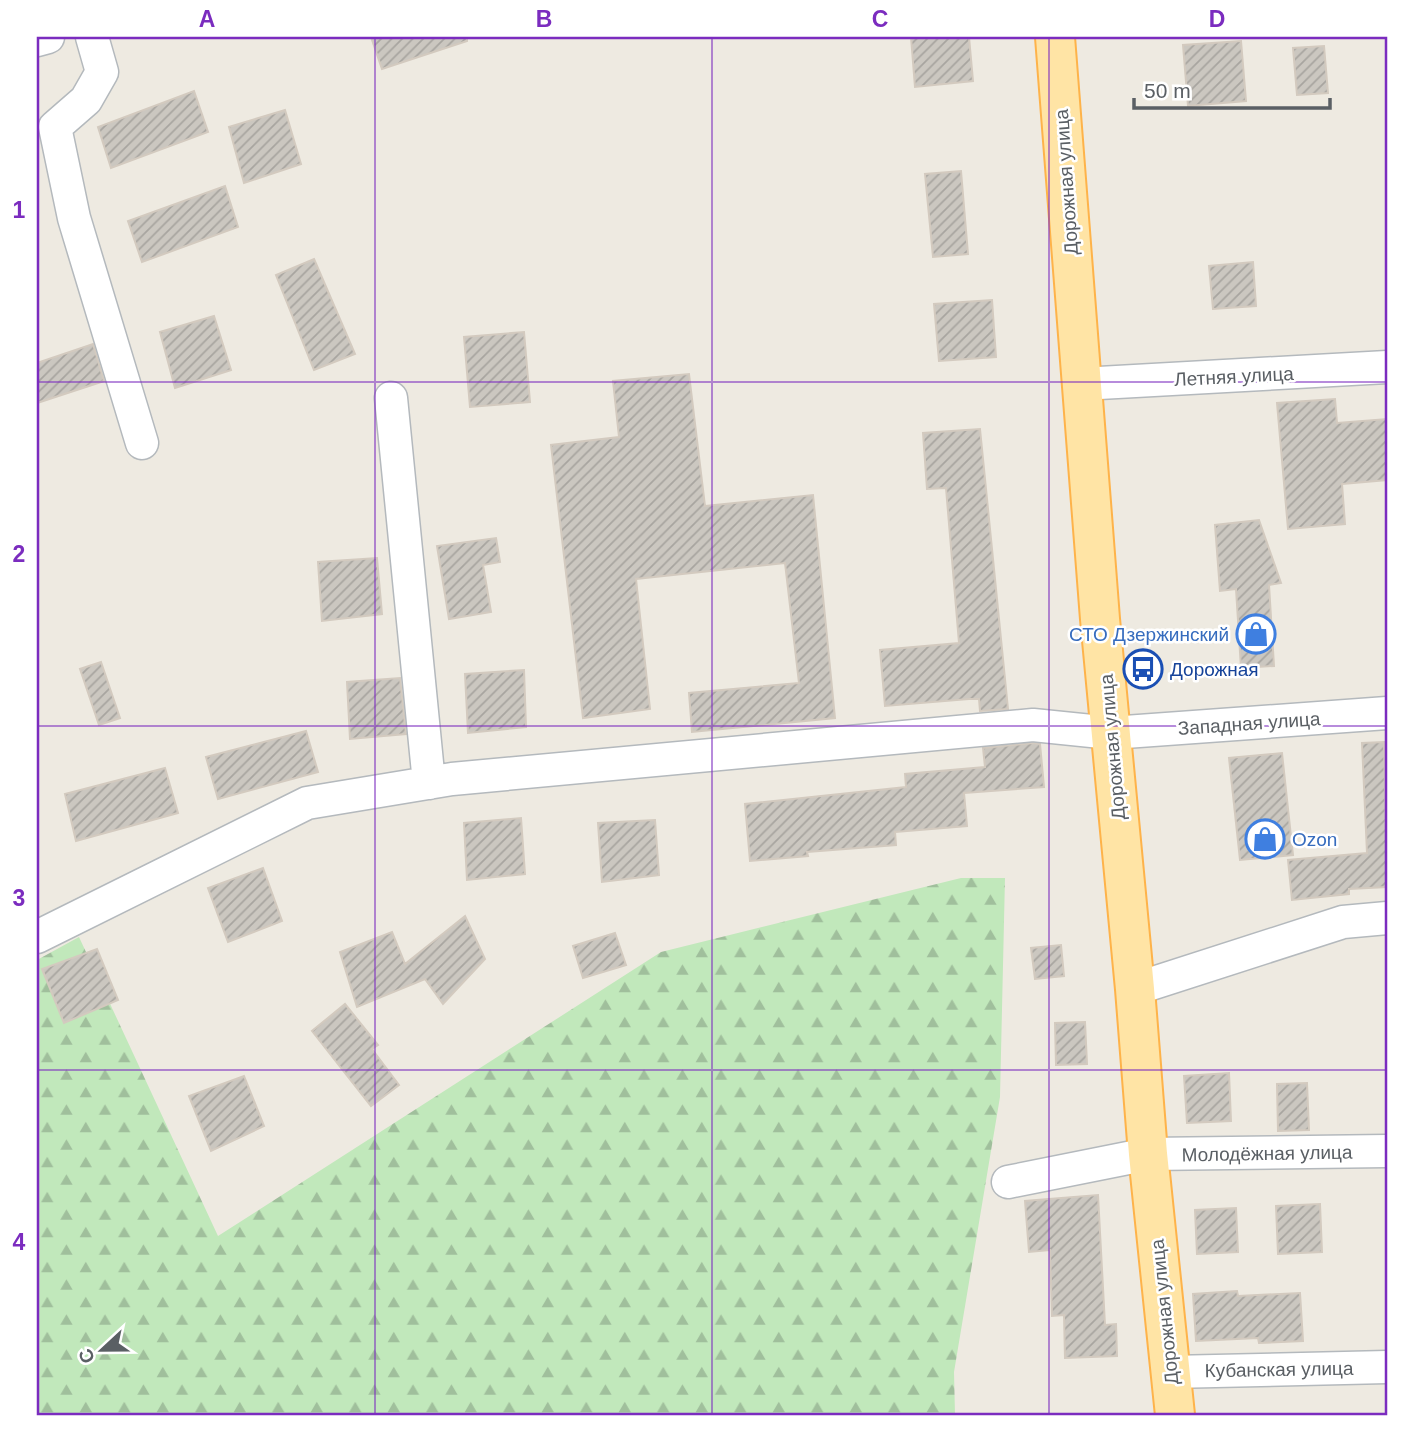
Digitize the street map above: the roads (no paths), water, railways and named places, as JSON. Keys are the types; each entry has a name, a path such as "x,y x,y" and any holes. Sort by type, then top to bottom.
{"main road":[{"name":"Дорожная улица","path":"1055,37 1081,384 1135,989 1147,1154 1175,1415"}],"street":[{"path":"37,40 48,37"},
{"path":"92,37 102,72 86,100 55,127 74,218 142,443"},
{"name":"Летняя улица","path":"1081,384 1387,367"},
{"path":"391,398 429,782"},
{"name":"Западная улица","path":"37,937 307,803 429,782 1033,724 1111,733 1387,713"},
{"path":"1135,989 1343,922 1387,918"},
{"name":"Молодёжная улица","path":"1009,1182 1147,1154 1387,1151"},
{"name":"Кубанская улица","path":"1170,1372 1387,1367"}],"place":[{"name":"СТО Дзержинский","path":"1256,634"},
{"name":"Дорожная","path":"1143,669"},
{"name":"Ozon","path":"1265,839"}]}
